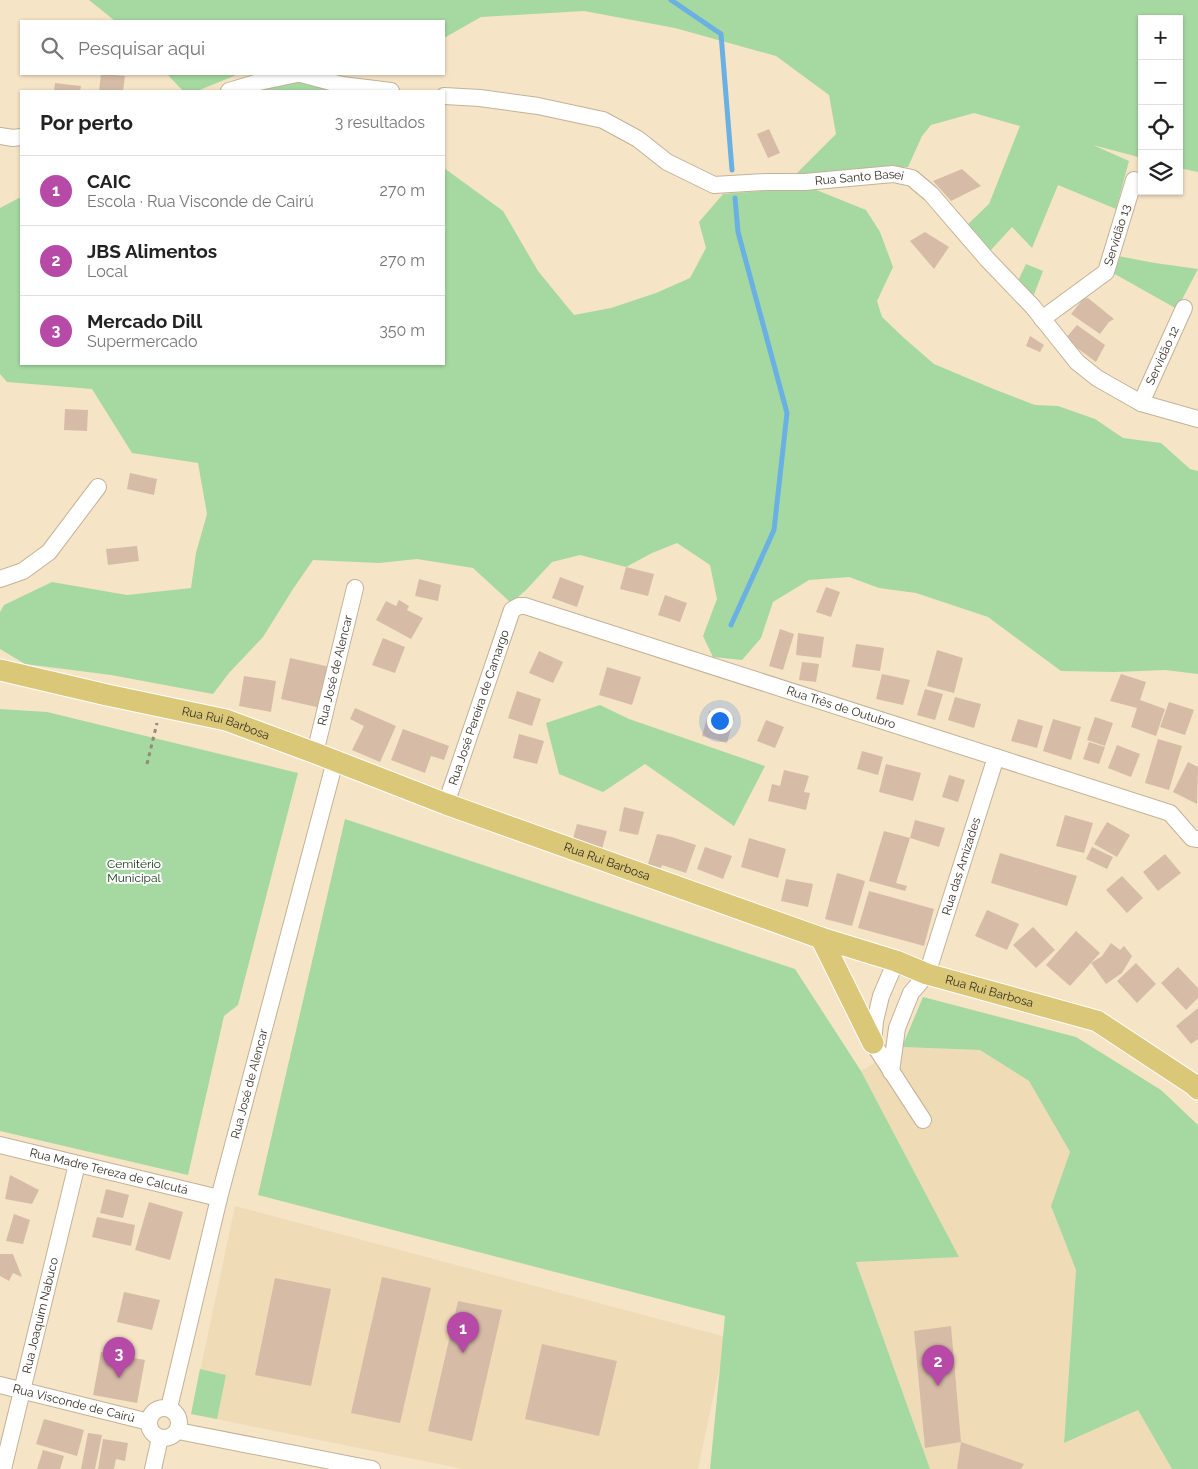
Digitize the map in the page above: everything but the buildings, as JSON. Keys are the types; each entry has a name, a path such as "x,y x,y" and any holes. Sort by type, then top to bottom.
{"main road":[{"name":"Rua Rui Barbosa","path":"0,670 226,720 446,804 821,938 896,961 927,974 1098,1021 1198,1089"},
{"path":"821,938 873,1043"}],"street":[{"path":"232,90 292,75"},
{"path":"305,75 342,85 383,90"},
{"name":"Rua Santo Basei","path":"445,96 480,98 538,106 603,120 638,139 667,162 714,185 805,182 893,174 912,178 931,194 987,259 1033,307 1077,362 1097,378 1141,403 1198,419"},
{"path":"0,136 20,137"},
{"name":"Servidão 13","path":"1042,319 1106,272 1134,180"},
{"name":"Servidão 12","path":"1141,403 1184,308"},
{"path":"0,579 23,571 49,552 98,487"},
{"name":"Rua José de Alencar","path":"315,753 355,588"},
{"name":"Rua Três de Outubro","path":"512,610 519,606 525,606 1170,812 1192,838 1198,839"},
{"name":"Rua José Pereira de Camargo","path":"446,804 512,610"},
{"name":"Rua das Amizades","path":"927,974 996,758"},
{"name":"Rua José de Alencar","path":"169,1408 219,1198 335,762"},
{"path":"896,961 881,996 875,1021 873,1043 923,1120"},
{"path":"891,1072 897,1028 912,993 927,974"},
{"name":"Rua Madre Tereza de Calcutá","path":"0,1145 219,1198"},
{"name":"Rua Joaquim Nabuco","path":"3,1469 78,1164"},
{"name":"Rua Visconde de Cairú","path":"0,1385 149,1422"},
{"path":"169,1408 179,1417 178,1431 173,1436 160,1438 154,1435 150,1429 149,1422 155,1410 169,1408"},
{"path":"178,1431 372,1469"},
{"path":"152,1469 160,1438"}],"path":[{"path":"147,764 161,706"}],"shaded area":[{"path":"902,1047 980,1050 1029,1081 1070,1152 1051,1206 1076,1270 1064,1443 1138,1410 1172,1469 930,1469 856,1262 958,1256 861,1071"},
{"path":"235,1206 726,1337 698,1469 463,1469 191,1414"}],"green space":[{"path":"89,0 1198,0 1198,172 1183,169 1183,15 1138,15 1138,157 1093,145 1129,161 1116,209 1058,185 1032,248 1012,227 990,251 967,225 989,204 1020,126 974,113 931,125 922,136 908,167 796,174 836,134 829,95 776,56 675,28 584,11 481,17 445,37 445,20 114,20"},
{"path":"168,75 237,75 199,90 182,90"},
{"path":"303,75 338,90 252,90"},
{"path":"445,169 503,211 538,271 574,315 611,308 656,293 690,278 706,248 699,222 723,194 809,187 866,210 880,232 893,267 877,301 882,317 934,364 1035,405 1058,406 1095,419 1123,438 1161,443 1190,469 1198,471 1198,674 1165,670 1115,672 1061,671 988,617 916,593 879,588 849,577 809,580 773,602 761,638 742,660 713,657 703,636 717,599 710,565 677,543 652,553 626,567 580,555 552,562 511,603 473,568 417,559 379,563 313,560 263,637 229,673 213,694 111,675 25,664 0,649 0,612 4,605 52,582 127,595 191,588 196,553 207,514 198,463 132,453 92,389 7,382 0,374 0,208 20,198 20,365 445,365"},
{"path":"1118,256 1198,269 1177,309 1113,273"},
{"path":"1026,264 1043,271 1033,297 1018,281"},
{"path":"600,705 629,719 765,766 734,826 645,764 603,792 559,774 546,723"},
{"name":"Cemitério Municipal","path":"0,709 47,712 298,773 238,1005 224,1016 188,1175 0,1131"},
{"path":"345,819 795,969 861,1071 959,1257 856,1262 930,1469 710,1469 725,1316 258,1195"},
{"path":"923,997 1076,1037 1161,1090 1198,1125 1198,1469 1172,1469 1138,1410 1064,1443 1076,1270 1051,1206 1070,1152 1029,1081 980,1050 902,1047"},
{"path":"200,1369 226,1375 217,1419 191,1414"}],"waterway":[{"path":"671,0 721,34 732,170"},
{"path":"731,625 774,530 787,413 738,232 735,198"}],"place":[{"name":"CAIC","path":"463,1353"},
{"name":"Mercado Dill","path":"119,1378"},
{"name":"JBS Alimentos","path":"938,1386"}]}
